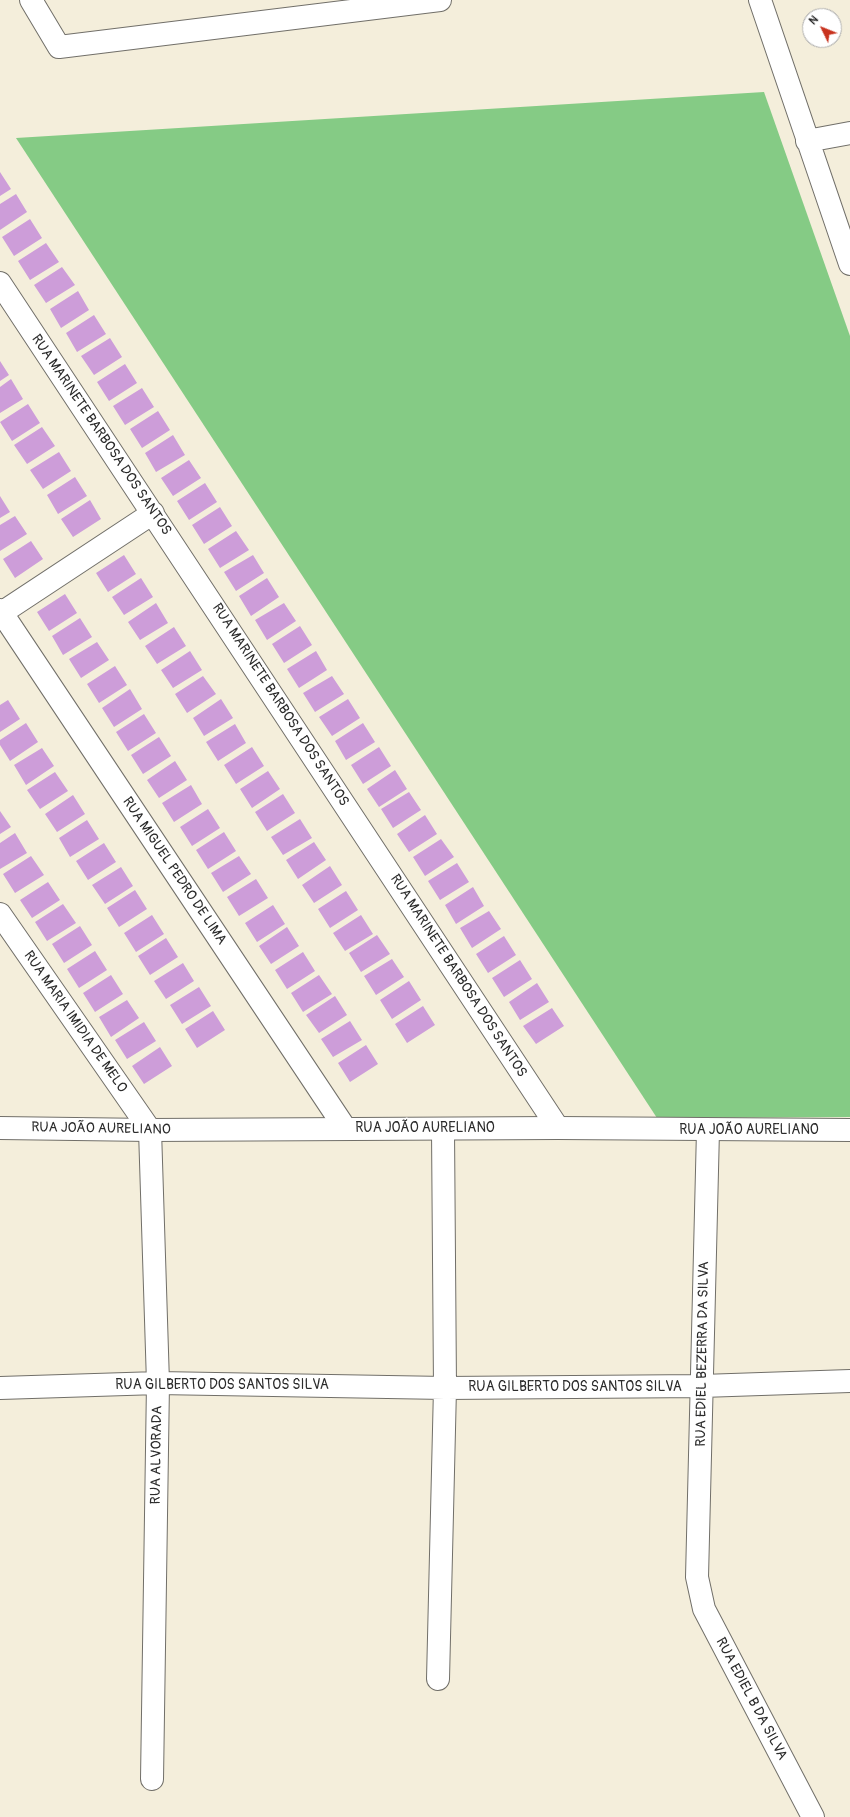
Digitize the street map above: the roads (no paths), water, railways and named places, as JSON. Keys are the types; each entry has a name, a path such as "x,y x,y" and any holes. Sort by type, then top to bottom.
{"street":[{"path":"31,0 60,46 440,0"},
{"path":"760,0 850,264"},
{"path":"807,141 850,133"},
{"name":"RUA MARINETE BARBOSA DOS SANTOS","path":"0,283 558,1128"},
{"path":"1,613 153,513"},
{"name":"RUA MIGUEL PEDRO DE LIMA","path":"1,613 345,1128"},
{"name":"RUA MARIA IMIDIA DE MELO","path":"0,914 150,1130"},
{"name":"RUA JOÃO AURELIANO","path":"0,1128 150,1130 345,1128 443,1130 558,1128 850,1130"},
{"name":"RUA ALVORADA","path":"150,1130 158,1383 152,1779"},
{"path":"438,1679 444,1388 443,1130"},
{"name":"RUA EDIEL BEZERRA DA SILVA","path":"697,1577 708,1130"},
{"name":"RUA GILBERTO DOS SANTOS SILVA","path":"0,1388 158,1383 444,1388 702,1386 850,1381"},
{"name":"RUA EDIEL B DA SILVA","path":"697,1577 704,1609 813,1817"}]}
